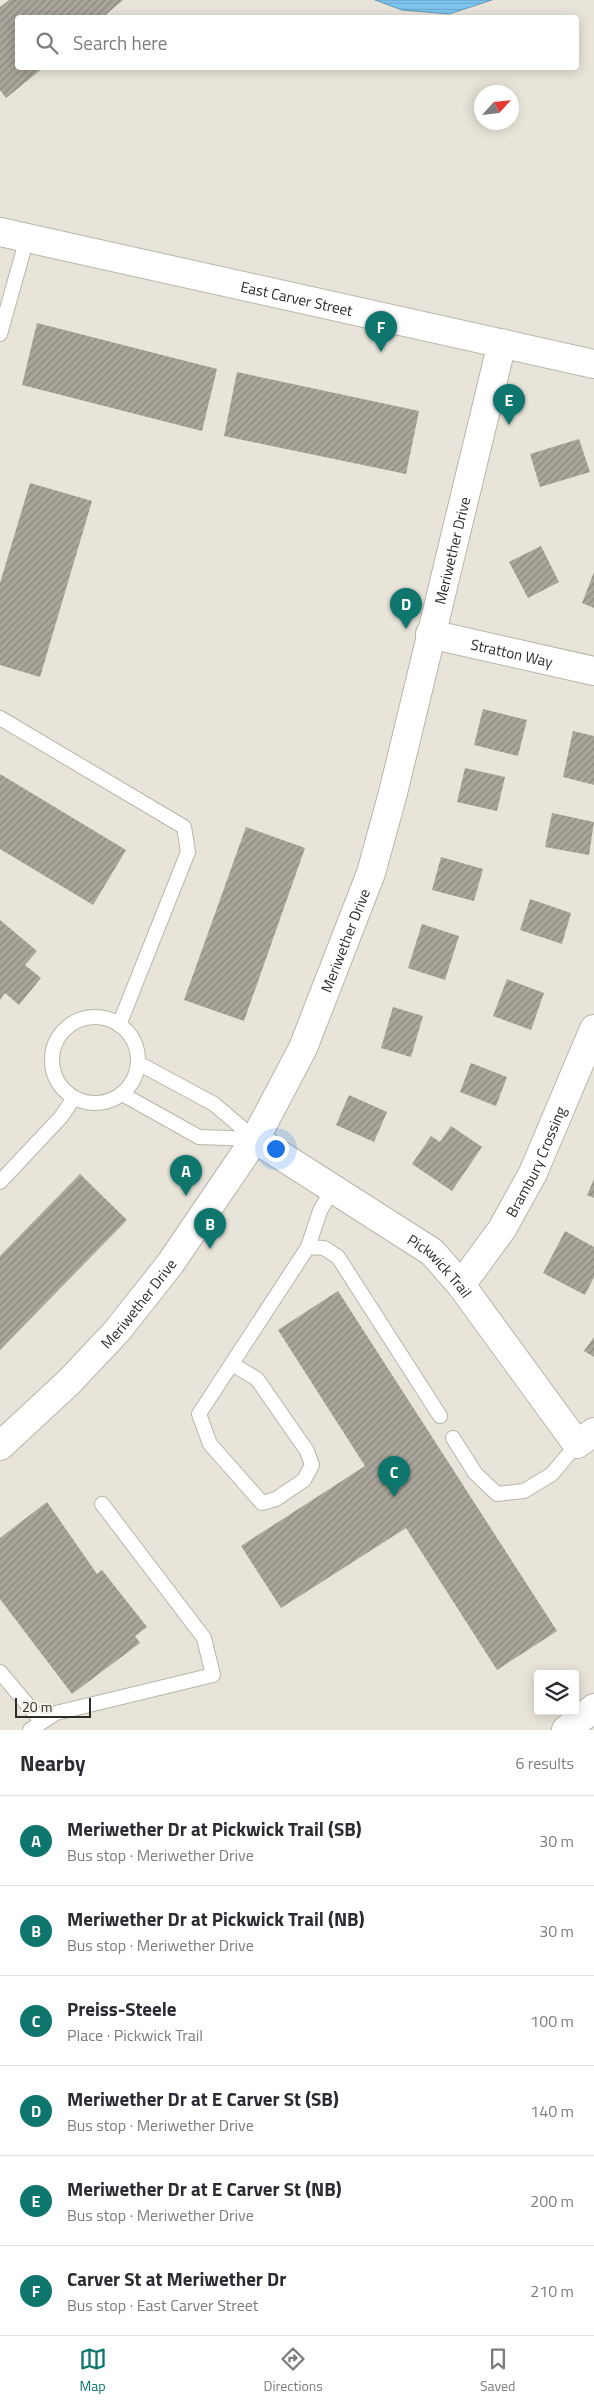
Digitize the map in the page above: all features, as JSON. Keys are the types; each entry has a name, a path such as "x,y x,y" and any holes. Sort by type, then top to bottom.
{"street":[{"name":"East Carver Street","path":"0,232 594,364"},
{"name":"Meriwether Drive","path":"0,1446 69,1382 117,1331 170,1264 255,1139 303,1048 370,873 393,793 502,343"},
{"name":"Stratton Way","path":"430,634 594,671"},
{"name":"Brambury Crossing","path":"461,1285 502,1229 533,1173 594,1029"},
{"name":"Pickwick Trail","path":"255,1139 432,1252 586,1438"},
{"path":"566,1730 594,1708"}],"lane":[{"path":"0,334 27,238"},
{"path":"0,718 184,827 188,852 119,1024"},
{"path":"92,1017 106,1019 119,1024 130,1035 136,1048 138,1063 130,1085 122,1094 111,1101 99,1104 86,1103 74,1098 63,1090 55,1078 52,1051 66,1027 79,1020 92,1017"},
{"path":"138,1063 214,1104 255,1139"},
{"path":"122,1094 198,1137 255,1139"},
{"path":"0,1182 61,1117 74,1098"},
{"path":"232,1364 256,1379 307,1451 312,1465 304,1480 276,1498 262,1503 210,1444 199,1414 308,1247 320,1211 332,1188"},
{"path":"308,1247 324,1248 338,1257 440,1416"},
{"path":"453,1438 475,1473 497,1494 524,1491 552,1474 586,1438"},
{"path":"30,1730 56,1714 213,1675 204,1638 102,1504"},
{"path":"0,1672 42,1722"}],"water":[{"path":"375,0 492,0 449,14 402,10"}],"building":[{"path":"9,0 123,0 106,15 15,15 15,70 41,70 6,98 0,90 0,7"},
{"path":"37,323 217,369 202,431 22,385"},
{"path":"237,372 419,411 406,474 224,436"},
{"path":"579,439 590,472 540,487 530,454"},
{"path":"30,483 92,501 40,677 0,665 0,583"},
{"path":"541,546 559,582 528,598 509,562"},
{"path":"594,572 594,608 582,603"},
{"path":"483,709 527,720 518,756 474,745"},
{"path":"573,731 594,736 594,785 563,777"},
{"path":"465,768 505,777 497,811 457,802"},
{"path":"0,774 126,850 93,905 0,849"},
{"path":"552,813 594,822 589,855 545,847"},
{"path":"246,827 305,848 244,1021 184,1000"},
{"path":"441,857 483,869 474,901 432,890"},
{"path":"530,899 571,913 562,944 520,930"},
{"path":"0,920 37,951 25,965 41,978 19,1005 5,993 0,1000"},
{"path":"422,924 459,936 445,980 408,968"},
{"path":"507,979 544,993 531,1030 493,1016"},
{"path":"393,1007 423,1016 411,1057 381,1048"},
{"path":"471,1063 507,1077 496,1106 460,1092"},
{"path":"349,1095 387,1112 374,1142 336,1125"},
{"path":"451,1126 482,1147 452,1191 412,1164 431,1136 440,1142"},
{"path":"80,1174 127,1220 0,1350 0,1256"},
{"path":"594,1179 594,1198 587,1195"},
{"path":"565,1231 594,1247 594,1277 585,1295 543,1273"},
{"path":"338,1291 557,1631 497,1670 406,1528 281,1608 241,1546 365,1466 278,1330"},
{"path":"594,1337 594,1357 584,1351"},
{"path":"47,1502 97,1574 102,1570 147,1627 135,1636 140,1643 72,1694 0,1599 0,1538"}],"place":[{"name":"Carver St at Meriwether Dr","path":"381,352"},
{"name":"Meriwether Dr at E Carver St (NB)","path":"509,425"},
{"name":"Meriwether Dr at E Carver St (SB)","path":"406,629"},
{"name":"Meriwether Dr at Pickwick Trail (SB)","path":"186,1196"},
{"name":"Meriwether Dr at Pickwick Trail (NB)","path":"210,1249"},
{"name":"Preiss-Steele","path":"394,1497"}]}
